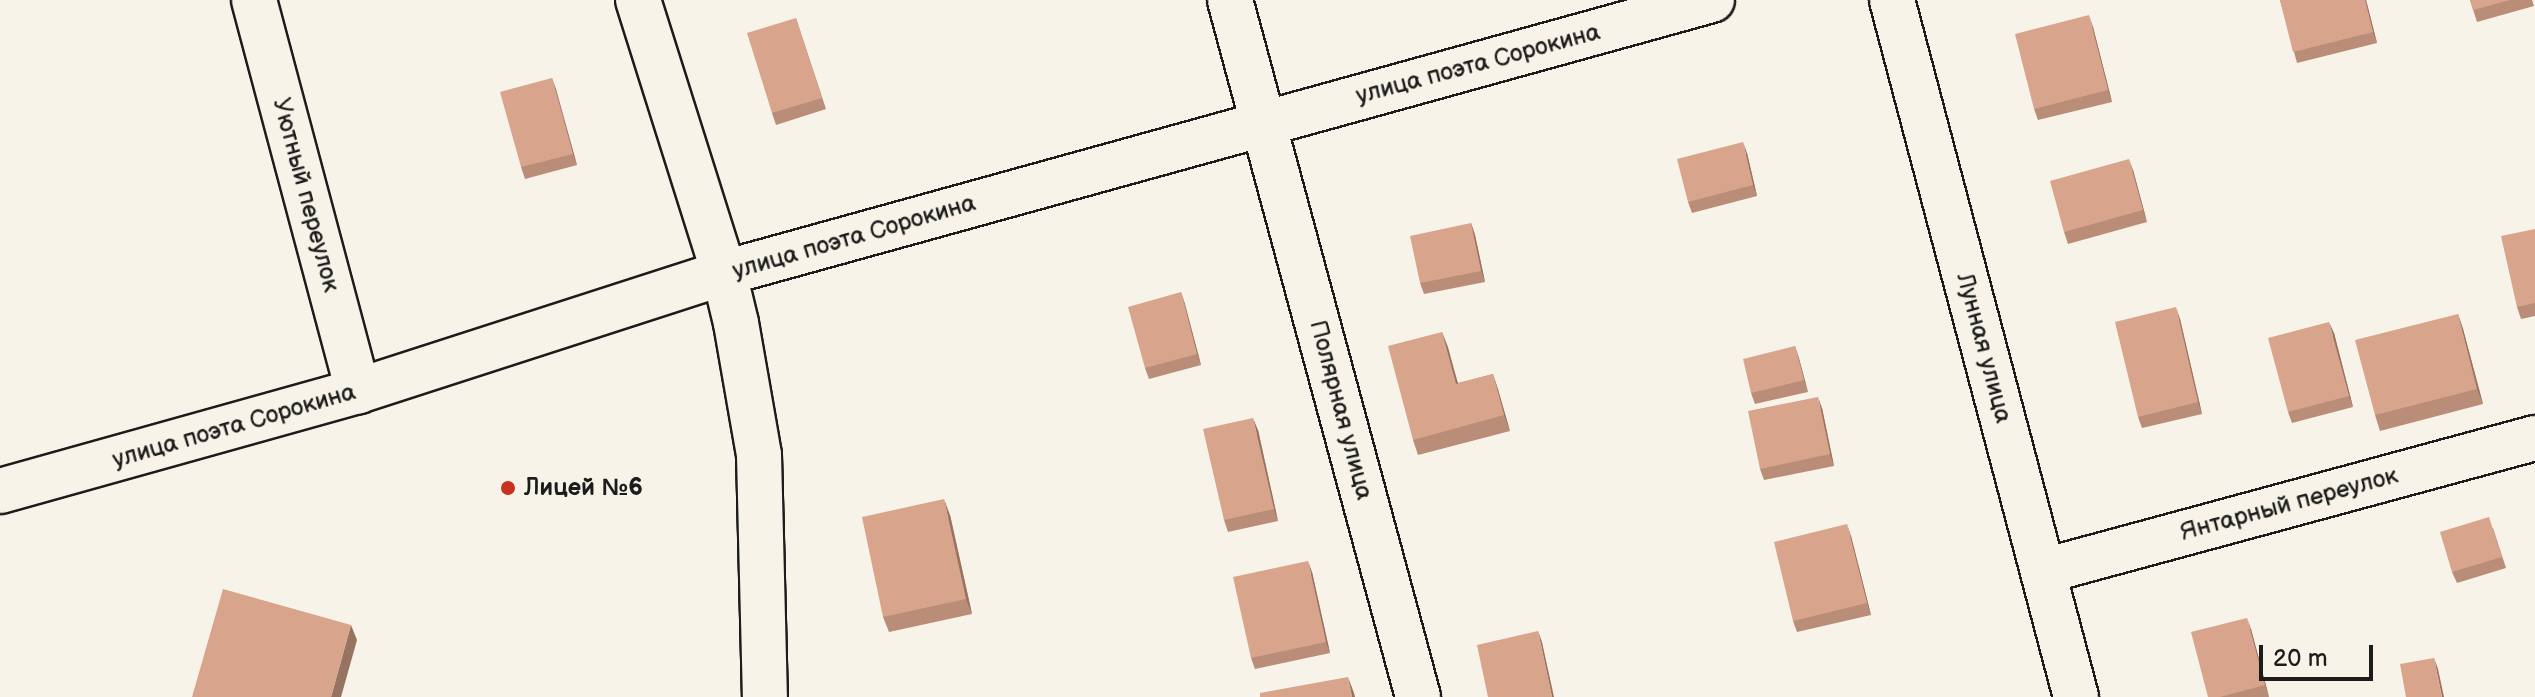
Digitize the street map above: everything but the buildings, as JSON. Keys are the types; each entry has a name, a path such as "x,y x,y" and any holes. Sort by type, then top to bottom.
{"street":[{"name":"Уютный переулок","path":"254,0 358,391"},
{"path":"638,0 724,273 759,455 765,697"},
{"name":"Полярная улица","path":"1230,0 1418,697"},
{"name":"улица поэта Сорокина","path":"0,491 358,391 724,273 1712,0"},
{"name":"Лунная улица","path":"1892,0 2076,697"},
{"name":"Янтарный переулок","path":"2044,571 2535,438"}],"place":[{"name":"Лицей №6","path":"508,488"}]}
